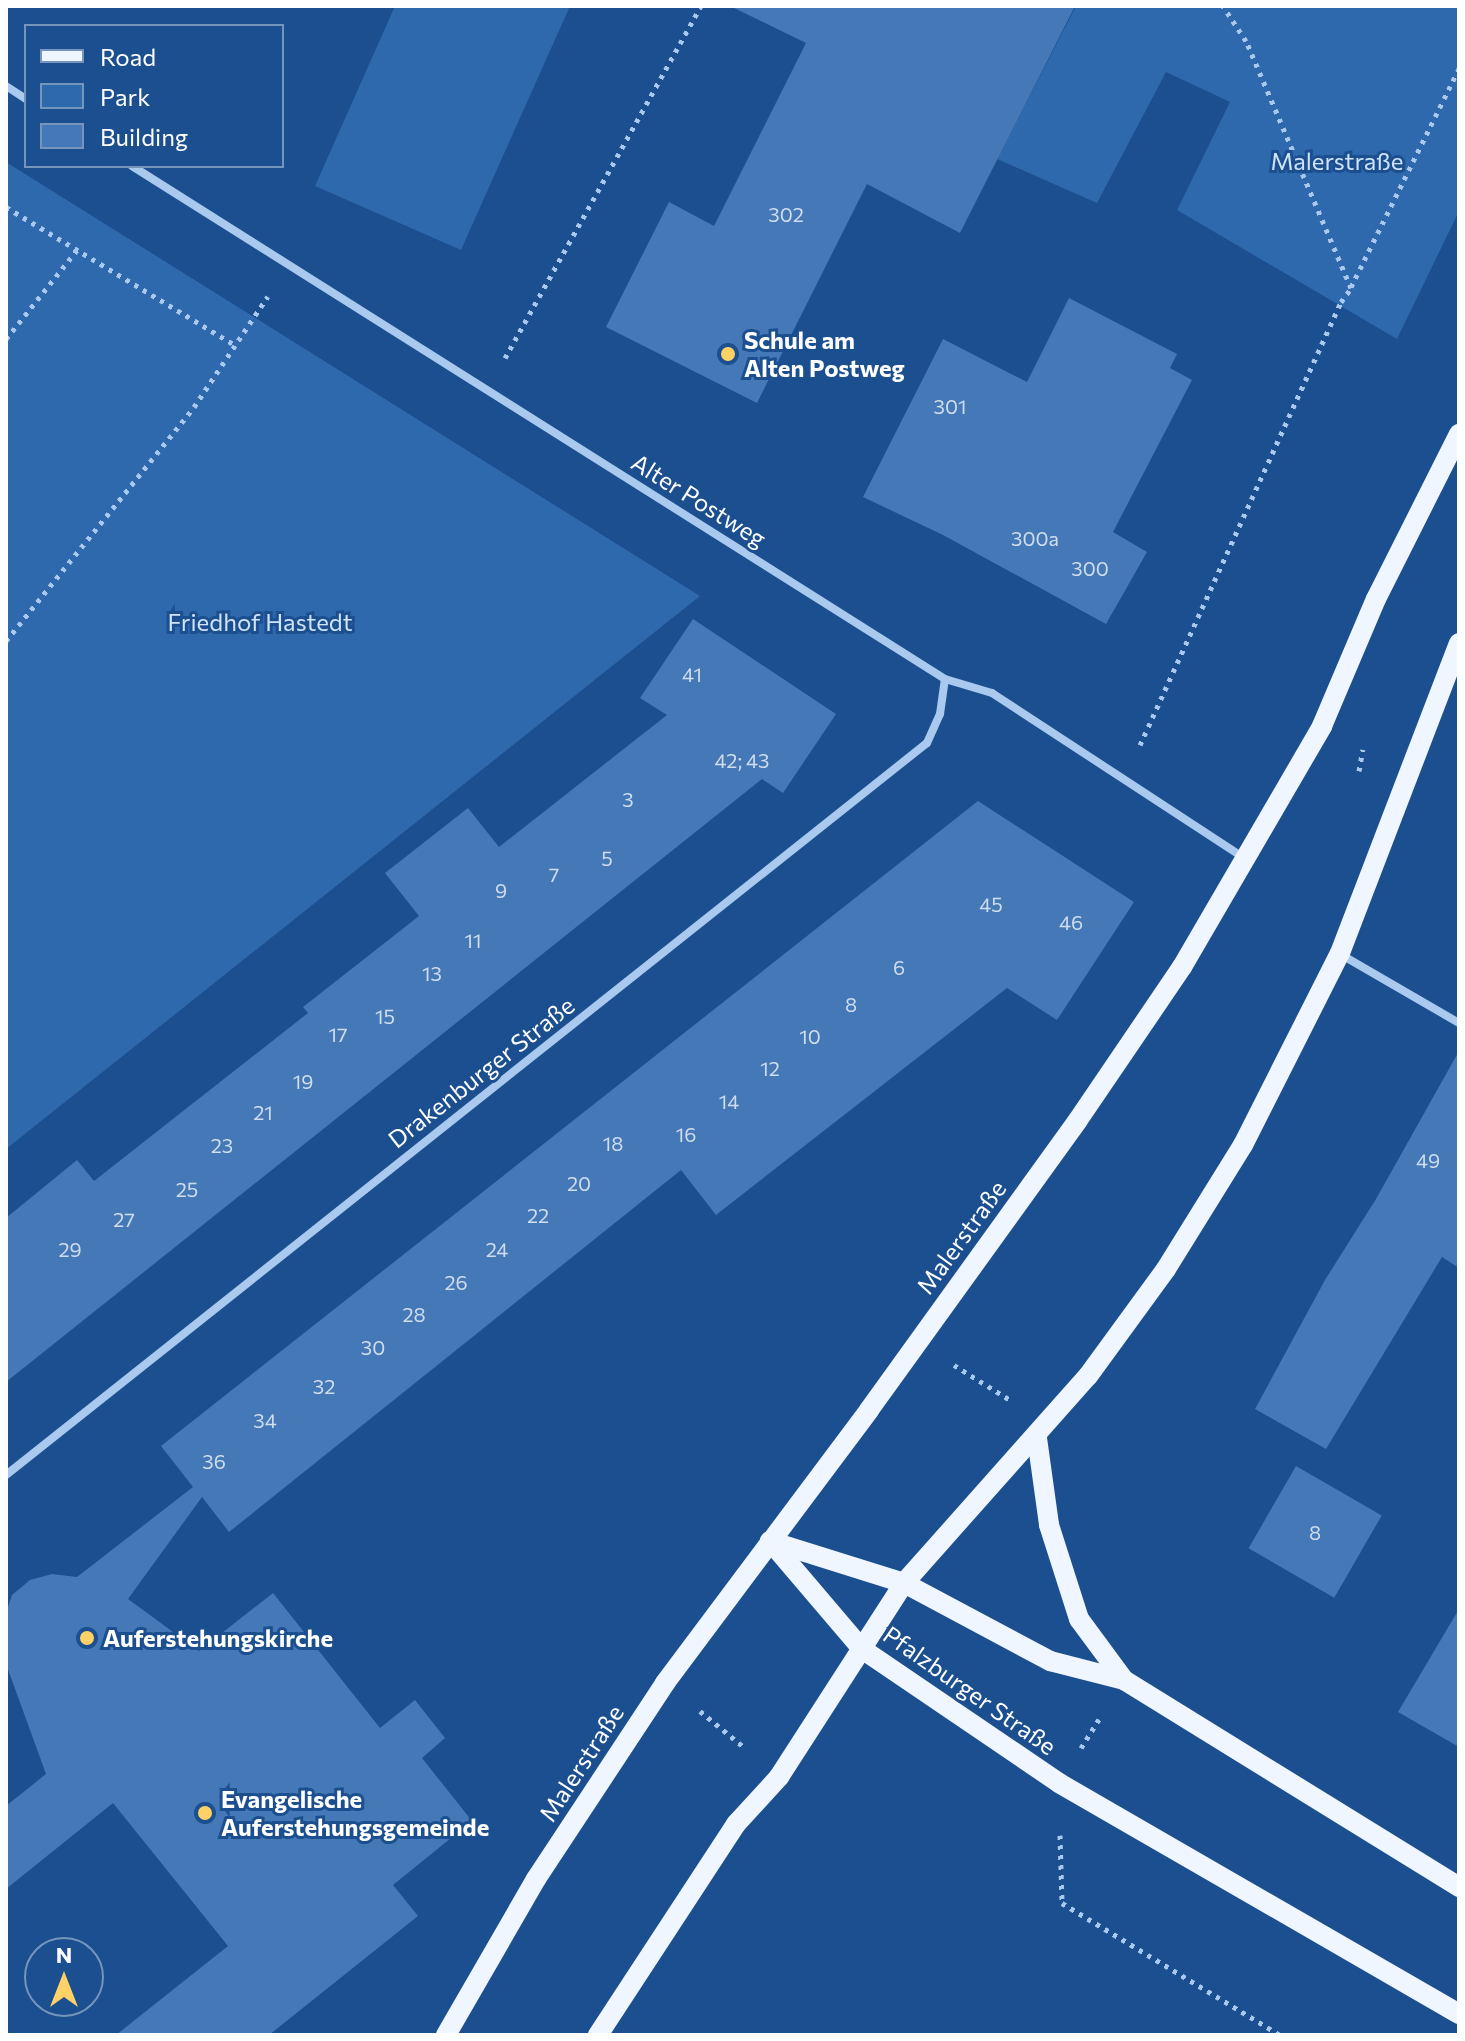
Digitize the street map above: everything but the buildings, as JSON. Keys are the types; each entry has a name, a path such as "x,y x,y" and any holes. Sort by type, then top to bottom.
{"main road":[{"name":"Malerstraße","path":"446,2035 536,1879 665,1683 869,1410 1182,967 1322,726 1376,599 1459,434"},
{"path":"598,2035 736,1824 779,1777 904,1583 1043,1431 1166,1269 1236,1158 1340,953 1459,643"},
{"path":"1043,1431 1049,1525 1079,1619 1124,1680"},
{"path":"770,1541 904,1583 1050,1661 1124,1680 1459,1887"},
{"name":"Pfalzburger Straße","path":"770,1541 862,1649 1059,1783 1459,2014"}],"street":[{"path":"6,86 24,98"},
{"name":"Alter Postweg","path":"135,168 945,679 992,693 1246,859"},
{"name":"Drakenburger Straße","path":"6,1475 927,743 940,714 945,679"},
{"path":"1340,953 1459,1023"}],"path":[{"path":"488,390 701,6"},
{"path":"1223,6 1246,41 1351,288"},
{"path":"1125,779 1341,302 1351,288 1459,68"},
{"path":"6,207 235,345"},
{"path":"6,339 77,250"},
{"path":"6,641 194,407 288,265"},
{"path":"1322,726 1364,747 1355,791 1396,807"},
{"path":"916,1341 1043,1431"},
{"path":"1124,1680 1059,1783 1062,1903 1280,2035"},
{"path":"665,1683 779,1777"}],"green space":[{"path":"395,6 570,6 461,250 315,186"},
{"name":"Malerstraße","path":"1076,6 1459,6 1459,211 1397,339 1177,210 1230,102 1166,72 1097,203 997,159"},
{"name":"Friedhof Hastedt","path":"6,162 700,596 6,1149"}],"place":[{"name":"Schule am Alten Postweg","path":"728,354"},
{"name":"Auferstehungskirche","path":"87,1638"},
{"name":"Evangelische Auferstehungsgemeinde","path":"205,1813"}]}
